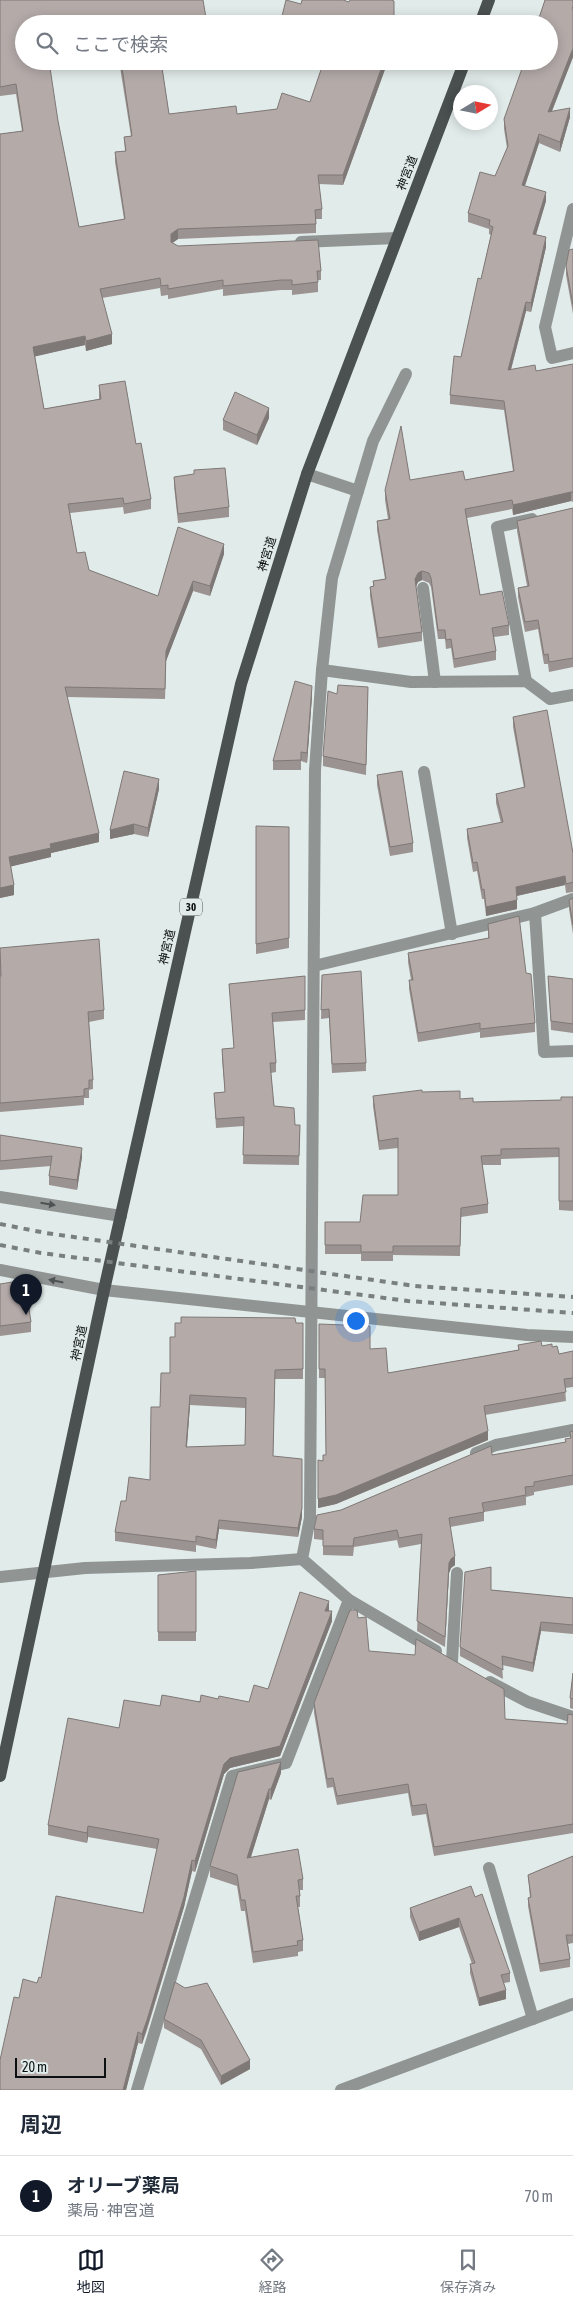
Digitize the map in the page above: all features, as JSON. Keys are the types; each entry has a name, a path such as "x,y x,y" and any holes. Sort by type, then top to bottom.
{"main road":[{"path":"483,15 489,0"},
{"name":"神宮道","path":"0,1776 45,1574 104,1290 241,684 307,474 462,70"}],"street":[{"path":"573,209 544,327 552,358 573,353"},
{"path":"288,243 397,238"},
{"path":"302,1559 315,1517 311,1312 315,770 322,670 332,578 373,441 406,374"},
{"path":"307,474 358,490"},
{"path":"526,681 497,527 544,516"},
{"path":"423,588 435,682"},
{"path":"322,670 410,682 526,681 550,699 573,695"},
{"path":"424,772 452,934"},
{"path":"314,966 535,913 573,898"},
{"path":"535,913 544,1052 573,1051"},
{"path":"0,1197 121,1216"},
{"path":"0,1270 104,1290 527,1335 573,1337"},
{"path":"461,1460 496,1445 573,1430"},
{"path":"0,1578 85,1568 251,1563 302,1559 349,1600 466,1669"},
{"path":"452,1660 457,1573"},
{"path":"137,2090 232,1776 286,1763 349,1600"},
{"path":"481,1677 528,1702 573,1717"},
{"path":"489,1868 533,2019"},
{"path":"341,2090 573,2004"}],"building":[{"path":"0,0 203,0 206,15 15,15 15,70 50,70 58,121 79,227 125,219 115,152 126,151 124,137 132,136 122,70 162,70 169,114 236,106 237,114 277,109 282,93 310,102 321,70 381,70 343,175 318,175 322,209 315,210 316,224 178,229 171,234 171,242 178,246 318,240 321,271 317,271 318,282 292,285 292,280 281,280 223,286 223,280 168,289 168,285 161,286 160,278 100,289 112,334 86,341 85,336 33,347 44,409 101,399 99,385 125,381 136,444 141,443 151,499 124,504 123,498 68,504 77,553 85,552 89,570 158,596 178,527 224,544 210,586 193,581 166,651 165,689 65,687 99,833 50,844 51,848 9,857 14,885 0,888 0,134 23,131 16,84 0,87"},
{"path":"286,0 301,4 302,0 394,1 394,15 282,15"},
{"path":"545,0 573,0 573,48 548,112 570,108 560,142 539,134 522,185 546,192 533,234 546,237 531,303 526,302 508,370 535,365 536,371 573,364 573,492 513,505 512,500 465,509 480,595 502,591 509,625 492,628 496,651 454,659 451,639 446,640 445,630 438,630 431,578 429,573 422,571 418,573 415,579 422,632 378,638 370,587 374,586 373,581 386,579 377,521 390,519 385,490 401,426 410,480 463,471 465,480 514,471 504,401 450,395 454,356 461,357 478,278 481,279 493,227 489,225 490,220 468,213 480,172 495,176 508,146 504,119 522,70 558,70 558,15 540,15"},
{"path":"573,249 573,305 566,266 569,250"},
{"path":"235,392 269,408 257,435 223,420"},
{"path":"225,468 229,507 178,514 174,477 194,474 194,470"},
{"path":"573,508 573,658 549,662 548,654 544,655 538,620 525,622 518,588 529,586 517,521"},
{"path":"295,681 312,686 307,753 301,752 301,760 273,761"},
{"path":"338,685 368,687 366,765 323,756 328,691 337,694"},
{"path":"547,710 573,853 573,882 566,884 565,876 516,887 517,900 486,907 484,889 482,890 477,862 473,863 467,829 503,822 496,794 525,787 513,717"},
{"path":"124,771 159,779 148,828 134,824 110,830"},
{"path":"402,771 413,843 390,847 377,775"},
{"path":"256,826 289,827 289,938 256,944"},
{"path":"573,898 573,925 569,900"},
{"path":"519,916 526,973 531,974 535,1023 480,1029 480,1023 418,1033 409,980 413,980 408,953 489,938 488,924"},
{"path":"99,939 104,1010 88,1012 93,1080 89,1080 89,1088 84,1089 84,1096 0,1103 0,948"},
{"path":"361,971 366,1063 332,1064 329,1009 321,1010 322,975"},
{"path":"305,976 305,1010 272,1013 276,1063 270,1063 274,1106 294,1108 295,1125 300,1125 299,1156 243,1155 244,1117 216,1119 214,1093 225,1092 222,1049 234,1048 229,984"},
{"path":"548,976 573,979 573,1024 551,1021"},
{"path":"422,1090 422,1092 460,1091 460,1099 473,1098 473,1102 561,1100 561,1097 573,1097 573,1201 559,1201 559,1148 501,1149 501,1155 481,1156 488,1204 461,1208 460,1246 393,1246 393,1252 361,1252 361,1245 325,1245 325,1222 360,1222 363,1195 398,1195 398,1138 379,1141 373,1096"},
{"path":"0,1135 82,1148 77,1180 49,1176 52,1156 0,1161"},
{"path":"19,1281 21,1290 26,1289 31,1322 0,1326 0,1284"},
{"path":"181,1317 295,1318 296,1323 303,1323 303,1369 275,1370 273,1456 302,1459 302,1508 298,1528 219,1520 216,1540 196,1536 196,1542 115,1532 121,1501 126,1501 129,1477 150,1480 151,1407 160,1407 161,1373 170,1373 170,1337 175,1337 175,1323 181,1323","holes":["190,1395 246,1398 245,1445 186,1447"]},
{"path":"319,1324 370,1326 370,1349 386,1348 388,1373 519,1350 518,1345 541,1341 542,1346 552,1344 552,1347 557,1346 559,1354 573,1351 573,1378 564,1379 566,1392 484,1406 488,1431 336,1495 318,1499 318,1460 323,1461 323,1455 326,1455 325,1369 319,1369"},
{"path":"573,1431 573,1475 534,1482 534,1486 525,1487 526,1495 482,1503 484,1512 449,1518 455,1556 449,1563 445,1637 417,1621 422,1534 399,1538 397,1530 354,1538 353,1546 323,1546 323,1530 314,1529 317,1515 341,1510 491,1446 492,1455 566,1442 565,1439 571,1438 570,1432"},
{"path":"491,1567 491,1590 573,1598 573,1625 541,1622 533,1663 502,1656 503,1670 460,1647 465,1572"},
{"path":"196,1571 196,1632 158,1632 158,1575"},
{"path":"300,1592 329,1601 325,1611 332,1611 280,1746 230,1758 224,1764 195,1861 192,1860 184,1897 147,2020 142,2034 138,2032 123,2090 0,2090 0,2060 14,1997 19,1998 23,1979 37,1983 39,1977 41,1978 56,1896 143,1913 159,1839 88,1826 87,1833 48,1825 68,1718 119,1728 124,1700 160,1706 162,1695 200,1702 201,1695 218,1699 219,1696 249,1702 254,1685 268,1689"},
{"path":"350,1610 357,1610 358,1618 366,1617 369,1651 415,1655 416,1639 504,1689 505,1719 567,1724 568,1714 573,1715 573,1824 434,1847 426,1804 412,1806 408,1784 337,1796 333,1778 327,1779 314,1703"},
{"path":"573,1673 573,1699 570,1698"},
{"path":"281,1762 271,1789 269,1789 247,1858 298,1849 303,1879 298,1880 300,1896 296,1896 303,1940 297,1941 298,1945 253,1952 245,1900 241,1900 237,1875 210,1866 238,1772"},
{"path":"573,1856 573,1935 566,1935 570,1959 540,1964 528,1898 531,1897 528,1875"},
{"path":"471,1886 475,1897 482,1894 510,1973 501,1975 506,1990 479,1998 470,1964 475,1963 459,1918 419,1932 410,1908"},
{"path":"175,1982 185,1988 207,1983 250,2060 221,2076 201,2040 164,2019"}],"railway":[{"path":"0,1224 46,1233 415,1286 573,1297"},
{"path":"0,1245 41,1253 408,1301 573,1313"}],"place":[{"name":"オリーブ薬局","path":"26,1315"}]}
